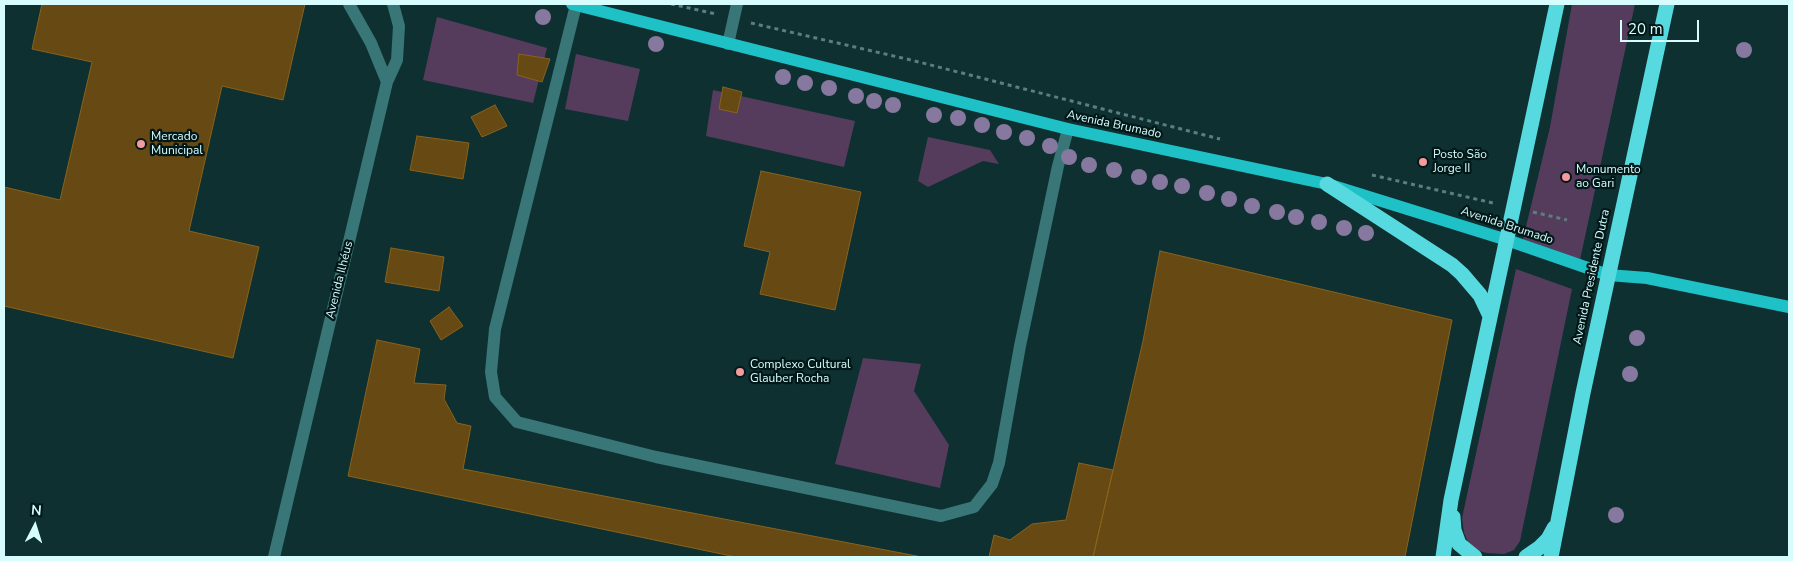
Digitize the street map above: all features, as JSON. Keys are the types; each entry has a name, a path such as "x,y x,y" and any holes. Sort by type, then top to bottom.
{"highway":[{"path":"1443,557 1451,500 1557,4"},
{"name":"Avenida Presidente Dutra","path":"1551,557 1608,275 1666,6"},
{"path":"1327,184 1452,265 1480,295 1490,316"},
{"path":"1451,500 1454,530 1459,544 1475,557"},
{"path":"1526,557 1548,539 1557,520"}],"main road":[{"name":"Avenida Brumado","path":"574,4 1068,129 1327,184 1507,240 1608,275 1647,278 1789,306"}],"street":[{"path":"349,4 371,43 387,82"},
{"name":"Avenida Ilhéus","path":"274,557 387,82 397,60 399,26 393,4"},
{"path":"574,4 495,329 491,372 495,397 517,422 628,450 941,516 974,507 992,484 999,463 1024,327 1058,166 1068,129"},
{"path":"728,44 737,4"}],"path":[{"path":"671,4 911,60 1229,141"},
{"path":"1372,175 1567,220"}],"shaded area":[{"path":"1572,4 1635,4 1580,260 1523,239 1550,127"},
{"path":"437,17 547,48 533,103 423,80"},
{"path":"576,54 640,69 628,121 565,109"},
{"path":"713,90 855,121 844,167 706,136"},
{"path":"928,137 990,150 999,164 983,161 928,187 918,181"},
{"path":"1516,269 1572,289 1520,541 1514,550 1504,554 1487,553 1475,550 1468,542 1464,533 1462,518"},
{"path":"863,358 921,364 914,391 949,445 940,488 835,464"}],"building":[{"name":"Mercado Municipal","path":"42,4 305,4 283,100 222,86 189,231 259,247 233,358 4,306 4,187 60,200 92,62 32,49"},
{"path":"519,54 550,59 542,82 517,75"},
{"path":"723,87 742,92 737,113 719,109"},
{"path":"495,105 507,126 482,137 471,117"},
{"path":"417,136 469,143 463,179 410,170"},
{"path":"761,171 861,192 835,310 760,294 770,252 744,246"},
{"path":"391,248 444,257 439,291 385,282"},
{"path":"1160,251 1452,320 1405,557 1093,557 1143,341"},
{"path":"449,307 463,326 441,340 430,321"},
{"path":"377,340 420,349 414,383 446,385 444,399 457,423 471,426 463,469 922,557 736,557 348,476"},
{"path":"1079,463 1113,470 1093,557 989,557 994,535 1010,540 1032,524 1066,520"}],"place":[{"name":"Mercado Municipal","path":"141,144"},
{"name":"Posto São Jorge II","path":"1423,162"},
{"name":"Monumento ao Gari","path":"1566,177"},
{"name":"Complexo Cultural Glauber Rocha","path":"740,372"}]}
